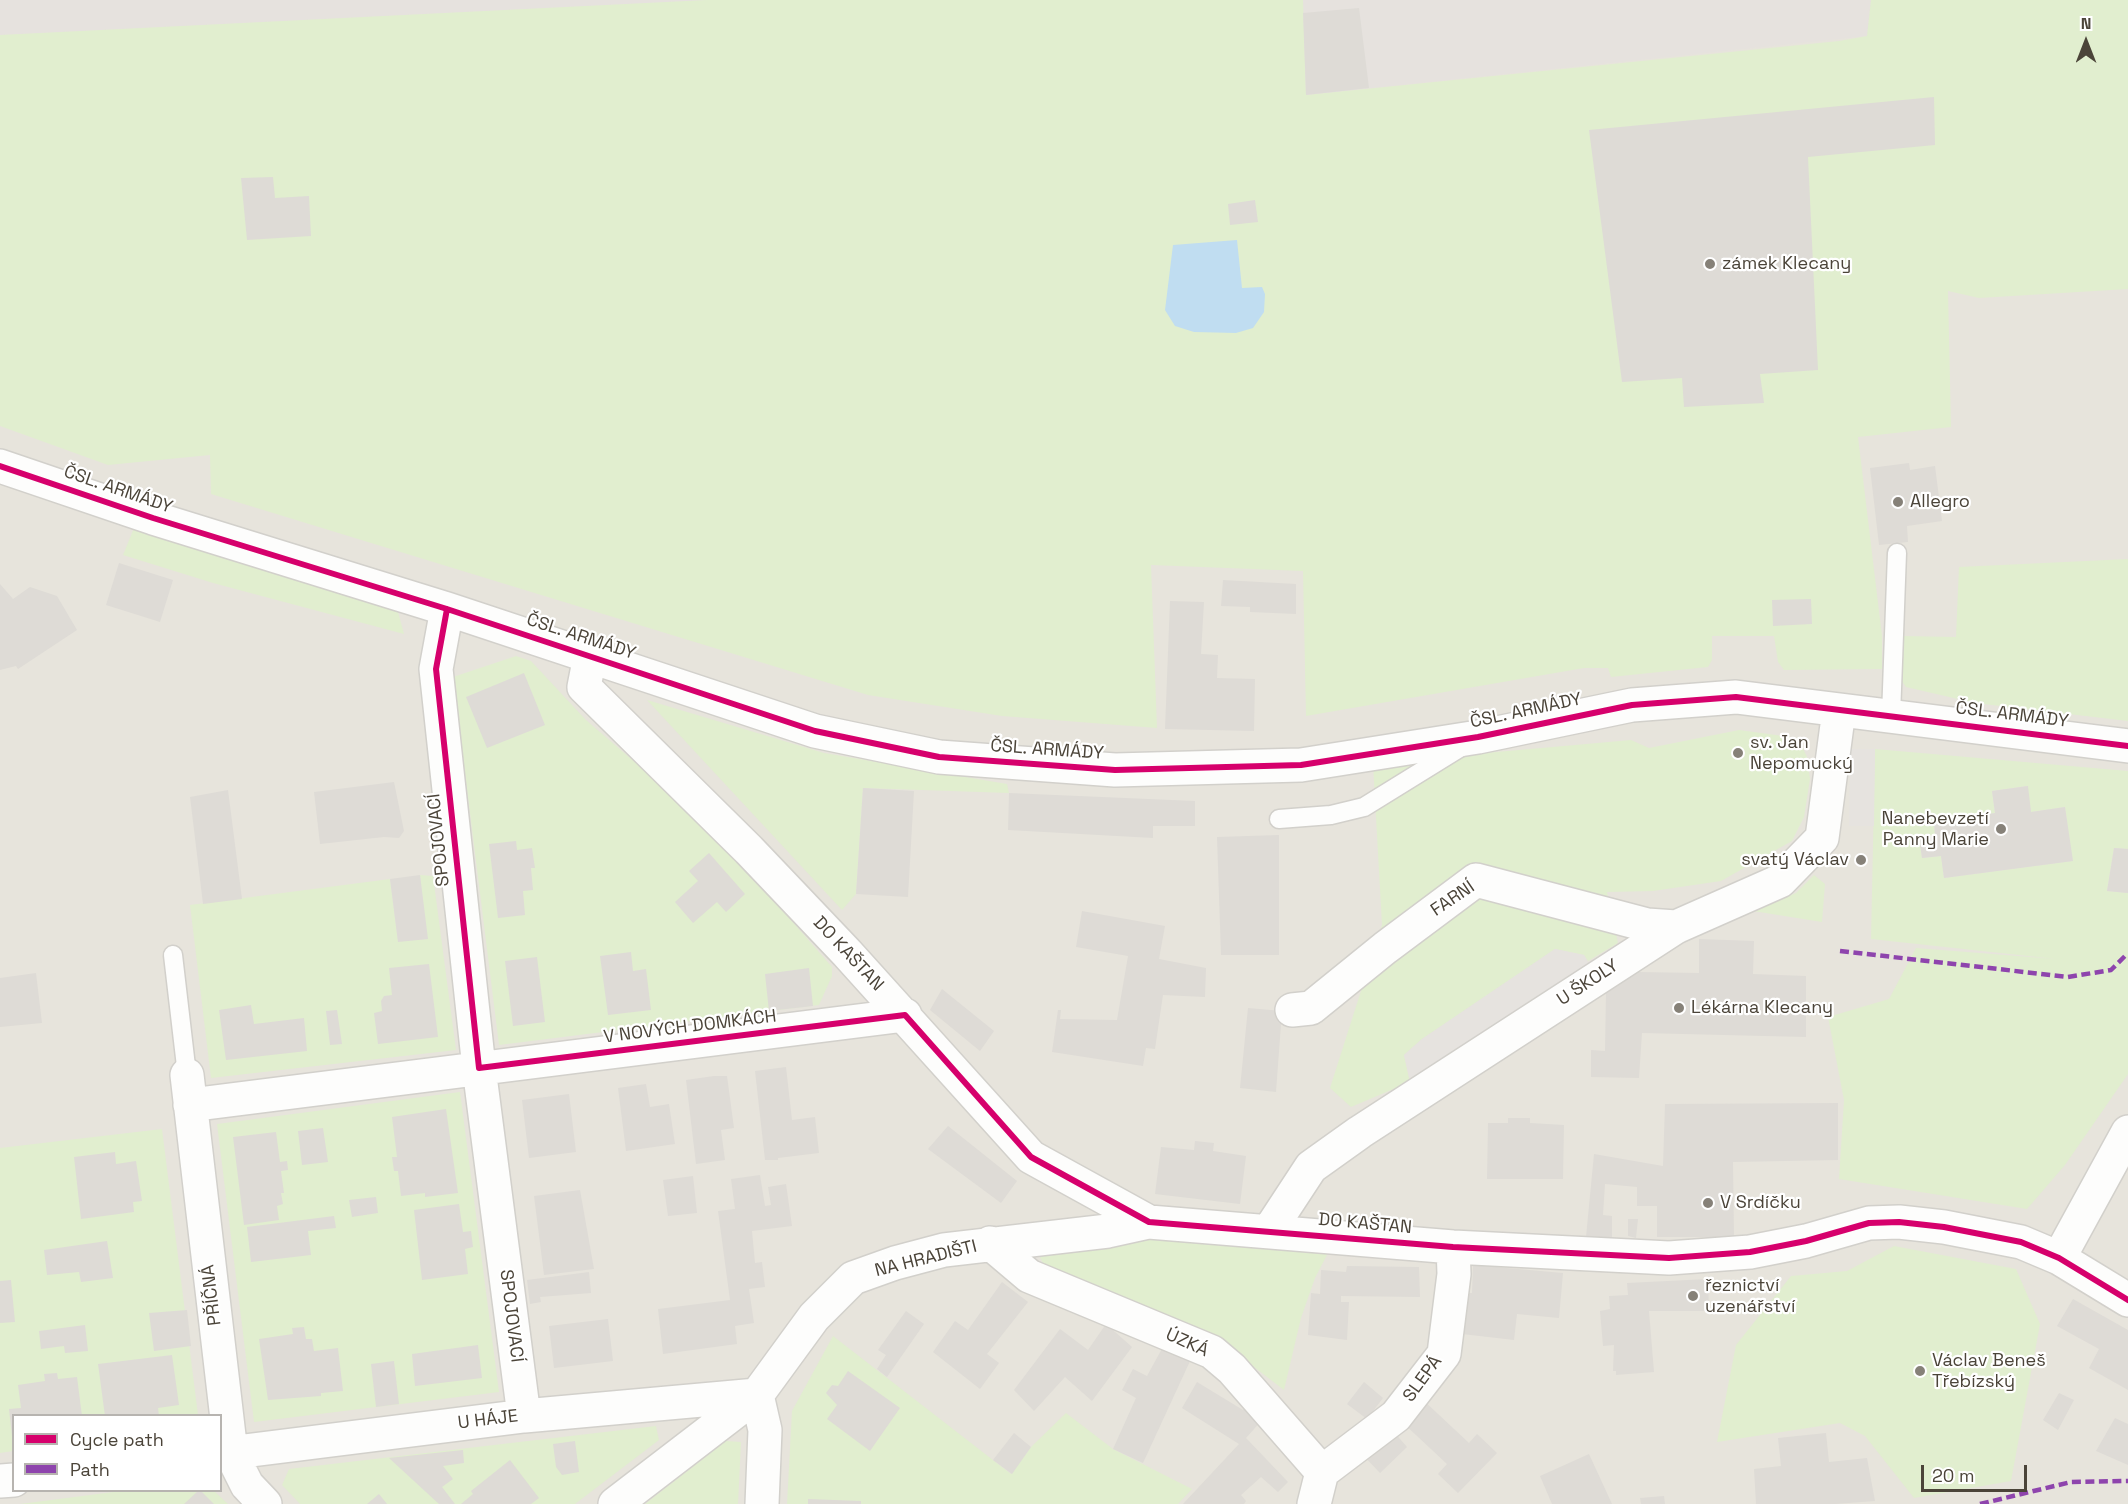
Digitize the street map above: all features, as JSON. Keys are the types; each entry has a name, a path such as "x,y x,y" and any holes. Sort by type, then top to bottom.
{"street":[{"name":"ČSL. ARMÁDY","path":"0,466 153,518 447,609 815,731 939,757 1115,770 1301,765 1478,737 1655,701 1736,697 2128,746"},
{"name":"SPOJOVACÍ","path":"447,609 436,669 479,1068 524,1416"},
{"name":"DO KAŠTAN","path":"590,656 584,687 749,850 905,1015 1031,1157 1149,1222 1453,1247 1669,1258 1750,1252 1806,1241 1869,1223 1899,1222 1944,1227 2021,1242 2059,1258 2128,1300"},
{"name":"U ŠKOLY","path":"1269,1231 1311,1167 1388,1113 1676,927 1780,881 1820,842 1839,710"},
{"name":"FARNÍ","path":"1292,1010 1311,1008 1476,880 1647,925 1676,927"},
{"name":"V NOVÝCH DOMKÁCH","path":"188,1090 479,1068 905,1015"},
{"name":"PŘÍČNÁ","path":"188,1090 222,1414"},
{"path":"2059,1258 2127,1134"},
{"name":"NA HRADIŠTI","path":"615,1504 757,1395 814,1317 854,1278 895,1263 944,1250 1108,1231 1149,1222"},
{"name":"ÚZKÁ","path":"990,1243 1029,1276 1212,1352 1232,1369 1322,1472"},
{"name":"SLEPÁ","path":"1322,1472 1344,1452 1396,1416 1444,1354 1454,1274 1453,1247"},
{"name":"U HÁJE","path":"226,1454 524,1416 757,1395"},
{"path":"757,1395 765,1430 762,1504"},
{"name":"PŘÍČNÁ","path":"222,1416 226,1454 247,1485 266,1504"},
{"path":"1314,1504 1322,1472"}],"lane":[{"path":"1891,716 1897,554"},
{"path":"1279,819 1331,815 1364,807 1478,737"},
{"path":"173,955 188,1090"}],"shaded area":[{"path":"0,0 2128,0 2128,1504 0,1504"},
{"path":"0,0 707,0 0,35"},
{"path":"1303,0 1871,0 1867,36 1306,95"},
{"path":"1850,749 1875,749 1874,826 1849,826"},
{"path":"1555,949 1584,955 1590,968 1410,1082 1404,1055 1422,1039"}],"green space":[{"path":"707,0 1303,0 1306,95 1839,41 1867,36 1871,0 2128,0 2128,289 1979,298 1948,291 1951,427 1858,437 1882,636 1882,669 1784,670 1778,662 1774,636 1712,636 1712,660 1708,667 1611,677 1608,668 1584,668 1306,716 1303,571 1151,565 1157,728 1002,716 868,695 211,494 210,455 108,465 0,426 0,35"},
{"path":"134,528 398,612 404,634 213,583 123,555"},
{"path":"2128,559 2128,721 1975,703 1906,687 1899,677 1901,636 1956,637 1959,567"},
{"path":"516,656 531,661 586,720 673,795 735,856 832,967 832,976 819,1005 499,1045 453,677"},
{"path":"647,700 824,753 1007,784 1009,793 863,788 856,894 842,910"},
{"path":"1739,730 1798,738 1807,757 1810,779 1804,817 1792,841 1721,881 1653,891 1607,892 1618,943 1588,961 1584,955 1555,949 1422,1039 1404,1055 1410,1082 1351,1107 1330,1088 1382,925 1373,763 1631,740 1649,748"},
{"path":"1875,749 2128,771 2128,849 2114,848 2107,891 2128,893 2128,1074 2065,1165 2027,1209 1839,1179 1844,1100 1828,1017 1889,999 1916,948 2056,959 1871,939","holes":["2027,786 2031,812 2065,807 2072,861 1944,878 1941,856 1922,858 1919,838 1935,835 1934,822 1995,813 1992,791"]},
{"path":"420,875 433,876 456,1050 211,1078 190,905 390,879 398,941 427,939"},
{"path":"1814,875 1825,884 1822,922 1753,911 1796,893"},
{"path":"460,1092 499,1392 254,1422 217,1124"},
{"path":"162,1129 198,1414 12,1414 12,1451 0,1453 0,1148"},
{"path":"1149,1237 1328,1253 1315,1278 1301,1318 1284,1390 1241,1357 1044,1266 1040,1257 1049,1249"},
{"path":"1894,1246 2016,1269 2040,1324 2011,1481 1914,1498 1865,1436 1840,1423 1717,1442 1736,1345 1791,1276 1847,1271"},
{"path":"833,1336 1011,1474 1031,1447 1066,1413 1113,1449 1192,1489 1178,1504 787,1504 792,1411"},
{"path":"656,1426 659,1440 575,1504 300,1504 282,1485 289,1469"},
{"path":"726,1441 741,1442 738,1504 645,1504"},
{"path":"113,1492 215,1492 228,1504 20,1504"}],"water":[{"path":"1237,240 1242,288 1262,287 1265,294 1264,312 1253,328 1236,333 1194,332 1175,326 1165,310 1173,245"}],"building":[{"path":"1359,8 1369,88 1306,95 1303,13"},
{"name":"zámek Klecany","path":"1934,97 1935,145 1808,157 1818,370 1760,374 1764,403 1684,407 1682,378 1622,382 1589,130"},
{"path":"273,177 275,198 309,196 311,236 247,240 241,178"},
{"path":"1255,200 1258,222 1230,225 1228,204"},
{"path":"1909,463 1910,470 1935,466 1942,521 1907,526 1908,542 1879,545 1870,468"},
{"path":"119,563 173,580 160,622 106,605"},
{"path":"1223,580 1296,584 1296,614 1250,612 1250,607 1221,606"},
{"path":"0,584 13,599 30,587 57,596 77,630 18,669 16,666 0,670"},
{"path":"1811,599 1812,624 1773,626 1772,600"},
{"path":"1170,601 1204,602 1201,654 1218,655 1217,678 1255,679 1254,731 1165,729"},
{"path":"524,673 545,725 487,748 466,697"},
{"path":"394,782 404,831 399,838 384,837 320,844 314,792"},
{"name":"Nanebevzetí Panny Marie","path":"2028,786 2031,812 2065,807 2073,861 1944,878 1941,856 1922,858 1919,838 1935,835 1934,822 1995,813 1992,791"},
{"path":"863,788 914,791 908,897 856,894"},
{"path":"228,790 242,899 203,904 190,797"},
{"path":"1009,793 1195,801 1195,826 1153,826 1153,838 1008,830"},
{"path":"1279,835 1279,955 1221,955 1217,837"},
{"path":"516,841 517,850 532,848 535,868 531,868 533,890 523,891 525,915 498,918 489,844"},
{"path":"2114,848 2128,849 2128,893 2107,891"},
{"path":"709,853 745,894 726,912 717,902 693,923 675,902 698,881 689,871"},
{"path":"420,875 428,939 398,942 390,879"},
{"path":"1082,911 1165,926 1159,959 1206,968 1205,997 1163,995 1155,1049 1146,1048 1143,1066 1052,1052 1058,1010 1061,1010 1060,1019 1117,1020 1128,956 1076,947"},
{"path":"1699,939 1754,941 1753,974 1806,976 1806,1037 1642,1033 1639,1078 1591,1077 1591,1050 1605,1051 1606,992 1638,972 1699,973"},
{"path":"631,952 633,971 646,969 651,1010 608,1015 600,956"},
{"path":"537,957 545,1022 513,1026 505,961"},
{"path":"429,964 438,1037 378,1044 374,1013 382,1011 381,1001 384,996 392,995 389,968"},
{"path":"809,968 813,1006 769,1011 765,974"},
{"path":"36,973 42,1023 0,1027 0,978"},
{"path":"942,989 994,1031 980,1051 930,1010"},
{"path":"251,1005 254,1024 304,1018 307,1051 226,1060 219,1010"},
{"path":"1248,1008 1282,1011 1276,1092 1240,1088"},
{"path":"337,1010 342,1044 330,1045 326,1011"},
{"path":"786,1067 792,1120 815,1117 819,1153 765,1160 755,1071"},
{"path":"727,1076 734,1128 721,1130 725,1160 696,1164 686,1080"},
{"path":"646,1084 650,1107 669,1104 675,1144 626,1151 618,1088"},
{"path":"569,1094 576,1152 529,1158 522,1100"},
{"path":"1838,1103 1838,1160 1733,1162 1734,1237 1657,1237 1657,1206 1637,1206 1637,1187 1605,1184 1603,1215 1612,1216 1612,1237 1586,1237 1594,1154 1663,1166 1665,1104"},
{"path":"446,1109 458,1193 425,1197 425,1193 401,1196 398,1171 394,1171 392,1157 397,1157 392,1117"},
{"path":"1508,1118 1530,1118 1530,1123 1564,1125 1563,1179 1487,1179 1488,1123 1508,1123"},
{"path":"948,1126 1017,1181 1001,1203 928,1149"},
{"path":"323,1128 328,1162 302,1165 298,1131"},
{"path":"276,1132 280,1162 287,1161 288,1170 281,1171 284,1193 281,1193 283,1204 277,1206 279,1220 244,1225 233,1137"},
{"path":"1195,1141 1214,1143 1213,1151 1246,1156 1240,1204 1155,1194 1161,1147 1194,1150"},
{"path":"115,1152 116,1164 136,1161 142,1201 133,1202 134,1212 81,1219 74,1157"},
{"path":"760,1175 765,1206 771,1205 768,1187 786,1184 792,1226 752,1231 755,1263 762,1262 765,1287 749,1289 754,1323 735,1326 737,1344 663,1354 658,1309 730,1300 718,1211 735,1209 731,1179"},
{"path":"693,1176 697,1213 668,1216 663,1180"},
{"path":"580,1190 594,1269 544,1275 534,1196"},
{"path":"376,1197 378,1213 352,1217 349,1200"},
{"path":"459,1204 463,1232 471,1231 473,1247 465,1249 468,1274 422,1280 414,1210"},
{"path":"334,1216 336,1228 308,1231 311,1255 251,1262 247,1227"},
{"path":"1628,1219 1638,1219 1636,1238 1628,1236"},
{"path":"107,1241 113,1278 81,1282 79,1272 47,1275 44,1250"},
{"path":"1473,1265 1563,1273 1559,1318 1517,1314 1514,1340 1462,1334 1469,1293 1472,1293"},
{"path":"1347,1266 1419,1267 1420,1297 1341,1296 1341,1302 1349,1302 1347,1340 1308,1335 1311,1293 1320,1294 1321,1270 1346,1272"},
{"path":"589,1272 591,1293 540,1297 541,1302 530,1304 527,1280"},
{"path":"1708,1279 1709,1311 1649,1311 1654,1372 1616,1375 1616,1371 1613,1371 1614,1345 1603,1346 1600,1311 1610,1309 1609,1296 1628,1295 1627,1283"},
{"path":"11,1280 15,1322 0,1323 0,1281"},
{"path":"1002,1282 1028,1302 987,1354 999,1363 980,1389 933,1352 955,1321 968,1330"},
{"path":"2073,1299 2128,1330 2128,1390 2089,1368 2099,1349 2057,1326"},
{"path":"187,1310 191,1346 154,1351 149,1313"},
{"path":"906,1311 924,1324 887,1377 877,1369 886,1355 878,1350"},
{"path":"608,1319 613,1361 554,1368 549,1326"},
{"path":"1106,1324 1132,1347 1092,1401 1065,1377 1034,1411 1014,1390 1060,1329 1088,1350"},
{"path":"85,1325 88,1351 65,1353 64,1346 41,1349 39,1331"},
{"path":"304,1327 306,1339 312,1339 314,1351 338,1348 343,1391 321,1393 321,1396 268,1400 259,1339 293,1334 292,1328"},
{"path":"478,1345 482,1378 415,1386 412,1354"},
{"path":"1164,1345 1191,1359 1143,1463 1113,1449 1136,1398 1122,1390 1133,1369 1147,1376"},
{"path":"172,1355 179,1405 158,1408 159,1414 105,1414 98,1364"},
{"path":"394,1361 399,1404 376,1407 371,1364"},
{"path":"848,1371 900,1408 870,1451 827,1419 837,1405 826,1393 832,1385 838,1386"},
{"path":"57,1373 58,1379 77,1377 82,1414 12,1414 12,1436 9,1409 21,1408 18,1385 45,1381 44,1374"},
{"path":"1197,1382 1243,1410 1249,1402 1262,1420 1246,1438 1288,1482 1278,1492 1261,1477 1241,1495 1246,1501 1244,1504 1183,1504 1239,1444 1182,1408"},
{"path":"1364,1382 1383,1398 1367,1419 1347,1404"},
{"path":"2059,1393 2074,1400 2058,1430 2043,1420"},
{"path":"1422,1399 1469,1443 1477,1434 1497,1453 1458,1493 1438,1474 1447,1464 1401,1421"},
{"path":"2115,1418 2128,1424 2128,1465 2096,1451"},
{"path":"1393,1431 1407,1447 1380,1473 1362,1454"},
{"path":"1014,1433 1031,1447 1012,1474 993,1460"},
{"path":"1826,1433 1829,1462 1867,1458 1875,1501 1835,1504 1756,1504 1754,1469 1781,1466 1778,1438"},
{"path":"575,1441 579,1472 562,1475 556,1467 553,1444"},
{"path":"463,1450 464,1463 443,1466 453,1479 442,1487 455,1504 439,1504 389,1458"},
{"path":"1589,1454 1612,1504 1552,1504 1540,1476"},
{"path":"510,1460 539,1498 531,1504 461,1504 473,1494 471,1491"},
{"path":"197,1492 202,1492 214,1504 184,1504"},
{"path":"379,1494 387,1504 367,1504"},
{"path":"1664,1496 1665,1504 1641,1504 1640,1498"},
{"path":"808,1499 861,1501 861,1504 808,1504"}],"marked path":[{"path":"1840,951 2068,977 2111,970 2128,953"},
{"path":"1980,1504 2071,1482 2128,1481"}],"cycle path":[{"path":"0,466 153,518 447,609 815,731 939,757 1115,770 1301,765 1478,737 1632,705 1736,697 2128,746"},
{"path":"447,609 436,669 479,1068 905,1015 1031,1157 1149,1222 1453,1247 1669,1258 1750,1252 1806,1241 1869,1223 1899,1222 1944,1227 2021,1242 2059,1258 2128,1300"}],"place":[{"name":"zámek Klecany","path":"1710,264"},
{"name":"Allegro","path":"1898,502"},
{"name":"sv. Jan Nepomucký","path":"1738,753"},
{"name":"Nanebevzetí Panny Marie","path":"2001,829"},
{"name":"svatý Václav","path":"1861,860"},
{"name":"Lékárna Klecany","path":"1679,1008"},
{"name":"V Srdíčku","path":"1708,1203"},
{"name":"řeznictví uzenářství","path":"1693,1296"},
{"name":"Václav Beneš Třebízský","path":"1920,1371"}]}
